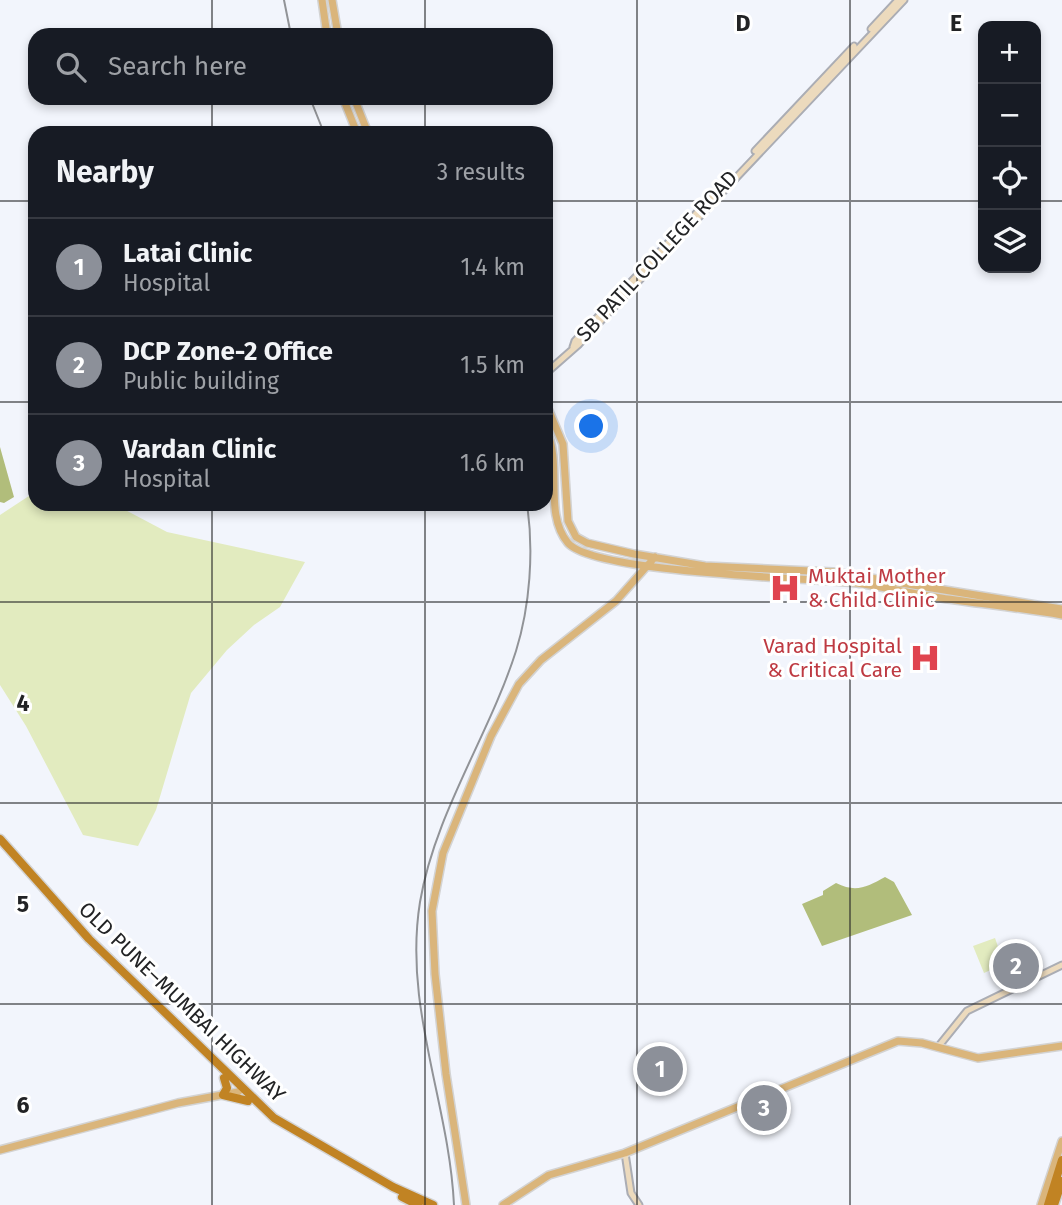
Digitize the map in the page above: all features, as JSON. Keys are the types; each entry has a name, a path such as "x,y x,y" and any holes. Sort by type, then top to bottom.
{"highway":[{"name":"OLD PUNE–MUMBAI HIGHWAY","path":"0,839 89,939 248,1101 276,1124 415,1204"},
{"name":"OLD PUNE–MUMBAI HIGHWAY","path":"0,845 89,944 224,1078 274,1118 393,1187 433,1205"},
{"path":"224,1078 228,1088 223,1095 248,1101"},
{"path":"1048,1205 1062,1160"},
{"path":"1055,1205 1062,1181"}],"main road":[{"path":"321,0 326,28"},
{"path":"332,0 337,28"},
{"path":"346,105 353,126"},
{"path":"357,105 365,126"},
{"path":"553,420 564,444 567,513 576,537 597,546 724,568 844,574 1062,609"},
{"path":"553,449 558,525 568,542 596,555 722,576 860,584 1062,615"},
{"path":"466,1205 446,1074 432,935 435,888 451,830 491,736 519,684 541,660 611,606 655,557"},
{"path":"1038,621 1039,611"},
{"path":"503,1205 549,1175 625,1153 886,1045 908,1041 978,1058 1062,1046"},
{"path":"0,1150 111,1119 240,1090"},
{"path":"1041,1205 1062,1141"}],"street":[{"name":"SB PATIL COLLEGE ROAD","path":"573,348 575,341 898,0"},
{"name":"SB PATIL COLLEGE ROAD","path":"573,348 904,0"},
{"path":"553,367 573,348"},
{"path":"939,1048 967,1011 1062,965"},
{"path":"625,1153 631,1193 639,1205"}],"green space":[{"path":"0,447 14,497 4,503 0,502"},
{"path":"28,497 28,511 127,511 167,532 305,562 280,607 254,625 227,650 191,693 156,810 138,846 83,835 26,726 0,685 0,515"},
{"path":"885,877 894,882 912,915 822,946 802,904 823,895 823,891 836,883 850,888 861,888"},
{"path":"995,938 1004,964 984,973 973,946"}],"railway":[{"path":"284,0 290,28"},
{"path":"313,105 321,126"},
{"path":"454,1205 444,1129 417,979 416,941 420,902 438,837 505,683 521,634 530,559 528,511"}],"place":[{"name":"Muktai Mother & Child Clinic","path":"785,588"},
{"name":"Varad Hospital & Critical Care","path":"925,658"},
{"name":"DCP Zone-2 Office","path":"1016,966"},
{"name":"Latai Clinic","path":"660,1069"},
{"name":"Vardan Clinic","path":"764,1108"}]}
